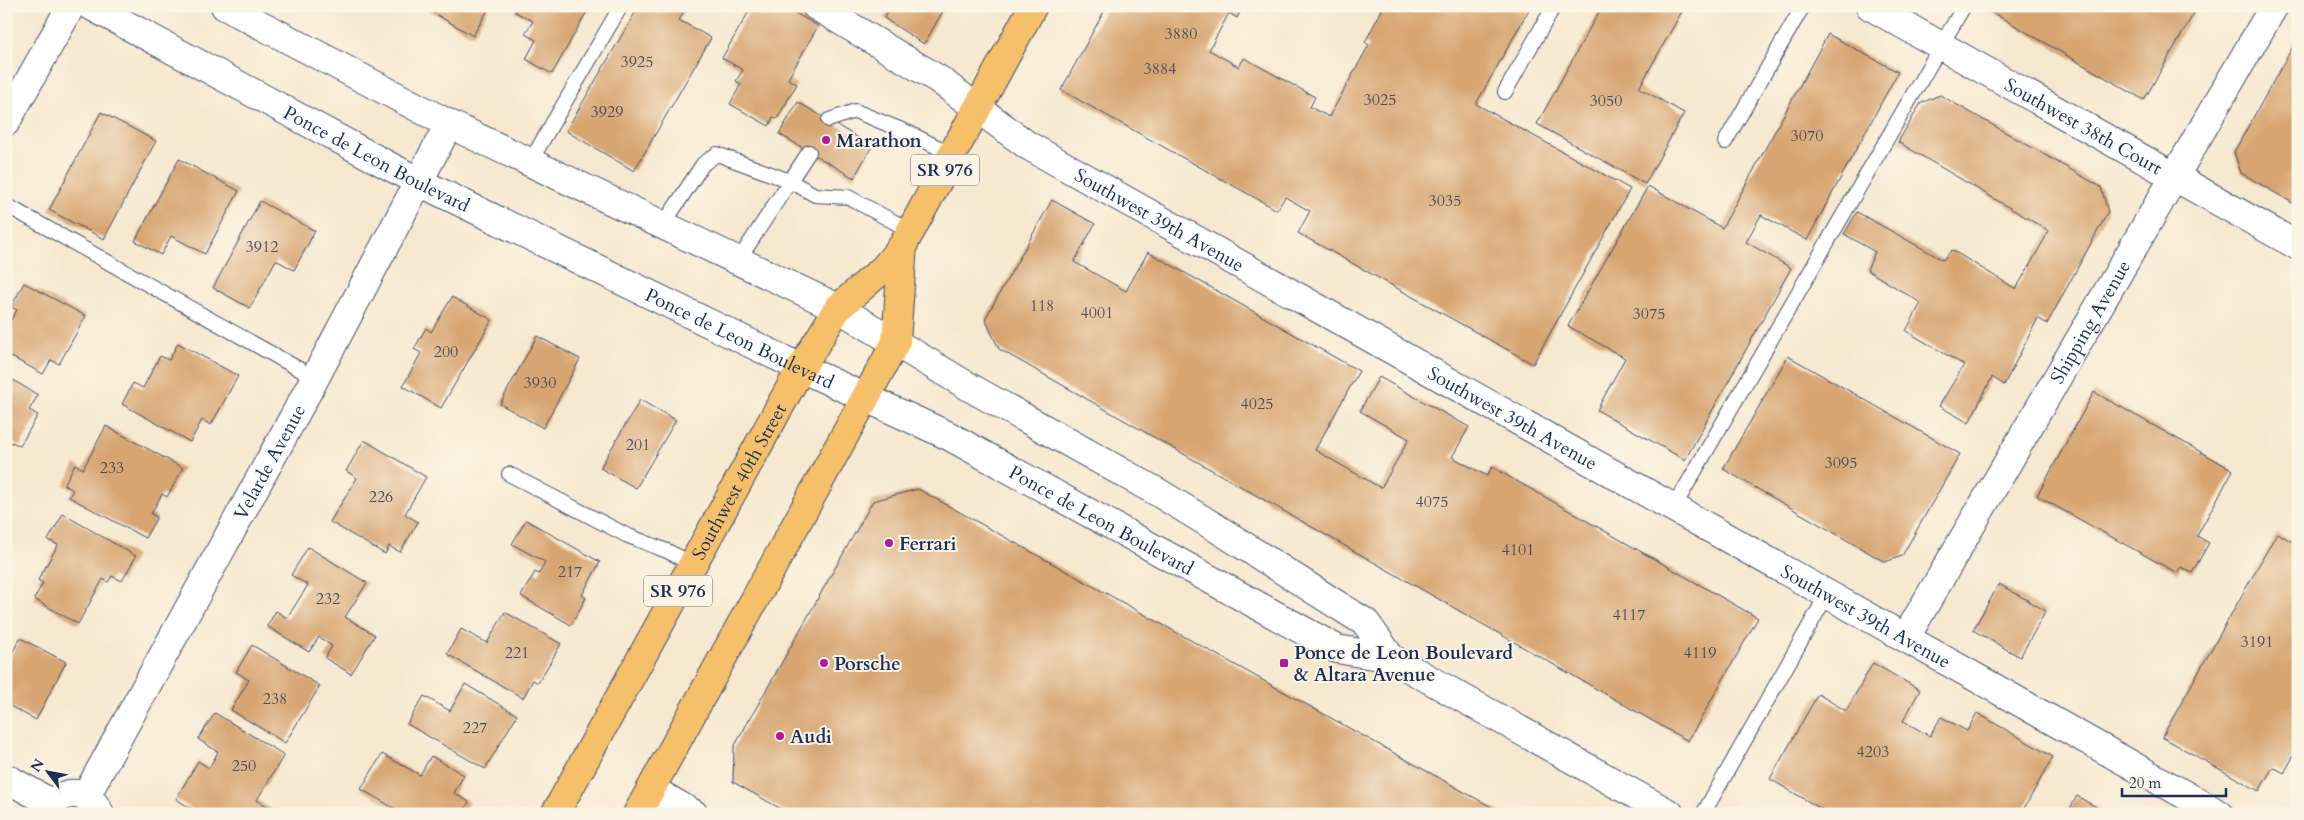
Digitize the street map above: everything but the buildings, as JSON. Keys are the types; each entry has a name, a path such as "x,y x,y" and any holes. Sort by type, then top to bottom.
{"main road":[{"name":"Southwest 40th Street","path":"555,814 801,368 838,308 884,268 907,238 1033,6"},
{"name":"Southwest 40th Street","path":"637,814 896,342 907,238"}],"street":[{"path":"6,122 71,6"},
{"name":"Ponce de Leon Boulevard","path":"91,6 419,182 801,368 949,436 1337,649 1391,658 1670,814"},
{"name":"Ponce de Leon Boulevard","path":"225,6 449,124 838,308 971,388 1160,493 1214,526 1366,624 1391,658"},
{"name":"Southwest 39th Avenue","path":"816,6 930,74 1027,144 2219,814"},
{"name":"Southwest 38th Court","path":"1870,6 2298,246"},
{"name":"Shipping Avenue","path":"1906,637 2274,6"},
{"name":"Velarde Avenue","path":"93,805 449,124"},
{"path":"6,778 50,809 67,794 76,793 93,805"},
{"path":"651,789 694,814"}],"lane":[{"path":"530,162 621,6"},
{"path":"1505,92 1554,6"},
{"path":"1725,142 1803,6"},
{"path":"1674,507 1964,6"},
{"path":"829,120 855,110 909,133 952,156"},
{"path":"738,262 809,152"},
{"path":"663,225 703,164 717,154 790,181 814,195 848,197 907,238"},
{"path":"6,205 315,378"},
{"path":"509,474 626,535 667,551 693,564"},
{"path":"1703,814 1828,593"}],"place":[{"name":"Marathon","path":"826,140"},
{"name":"Ferrari","path":"889,543"},
{"name":"Porsche","path":"824,663"},
{"name":"Ponce de Leon Boulevard & Altara Avenue","path":"1284,663"},
{"name":"Audi","path":"780,736"}]}
